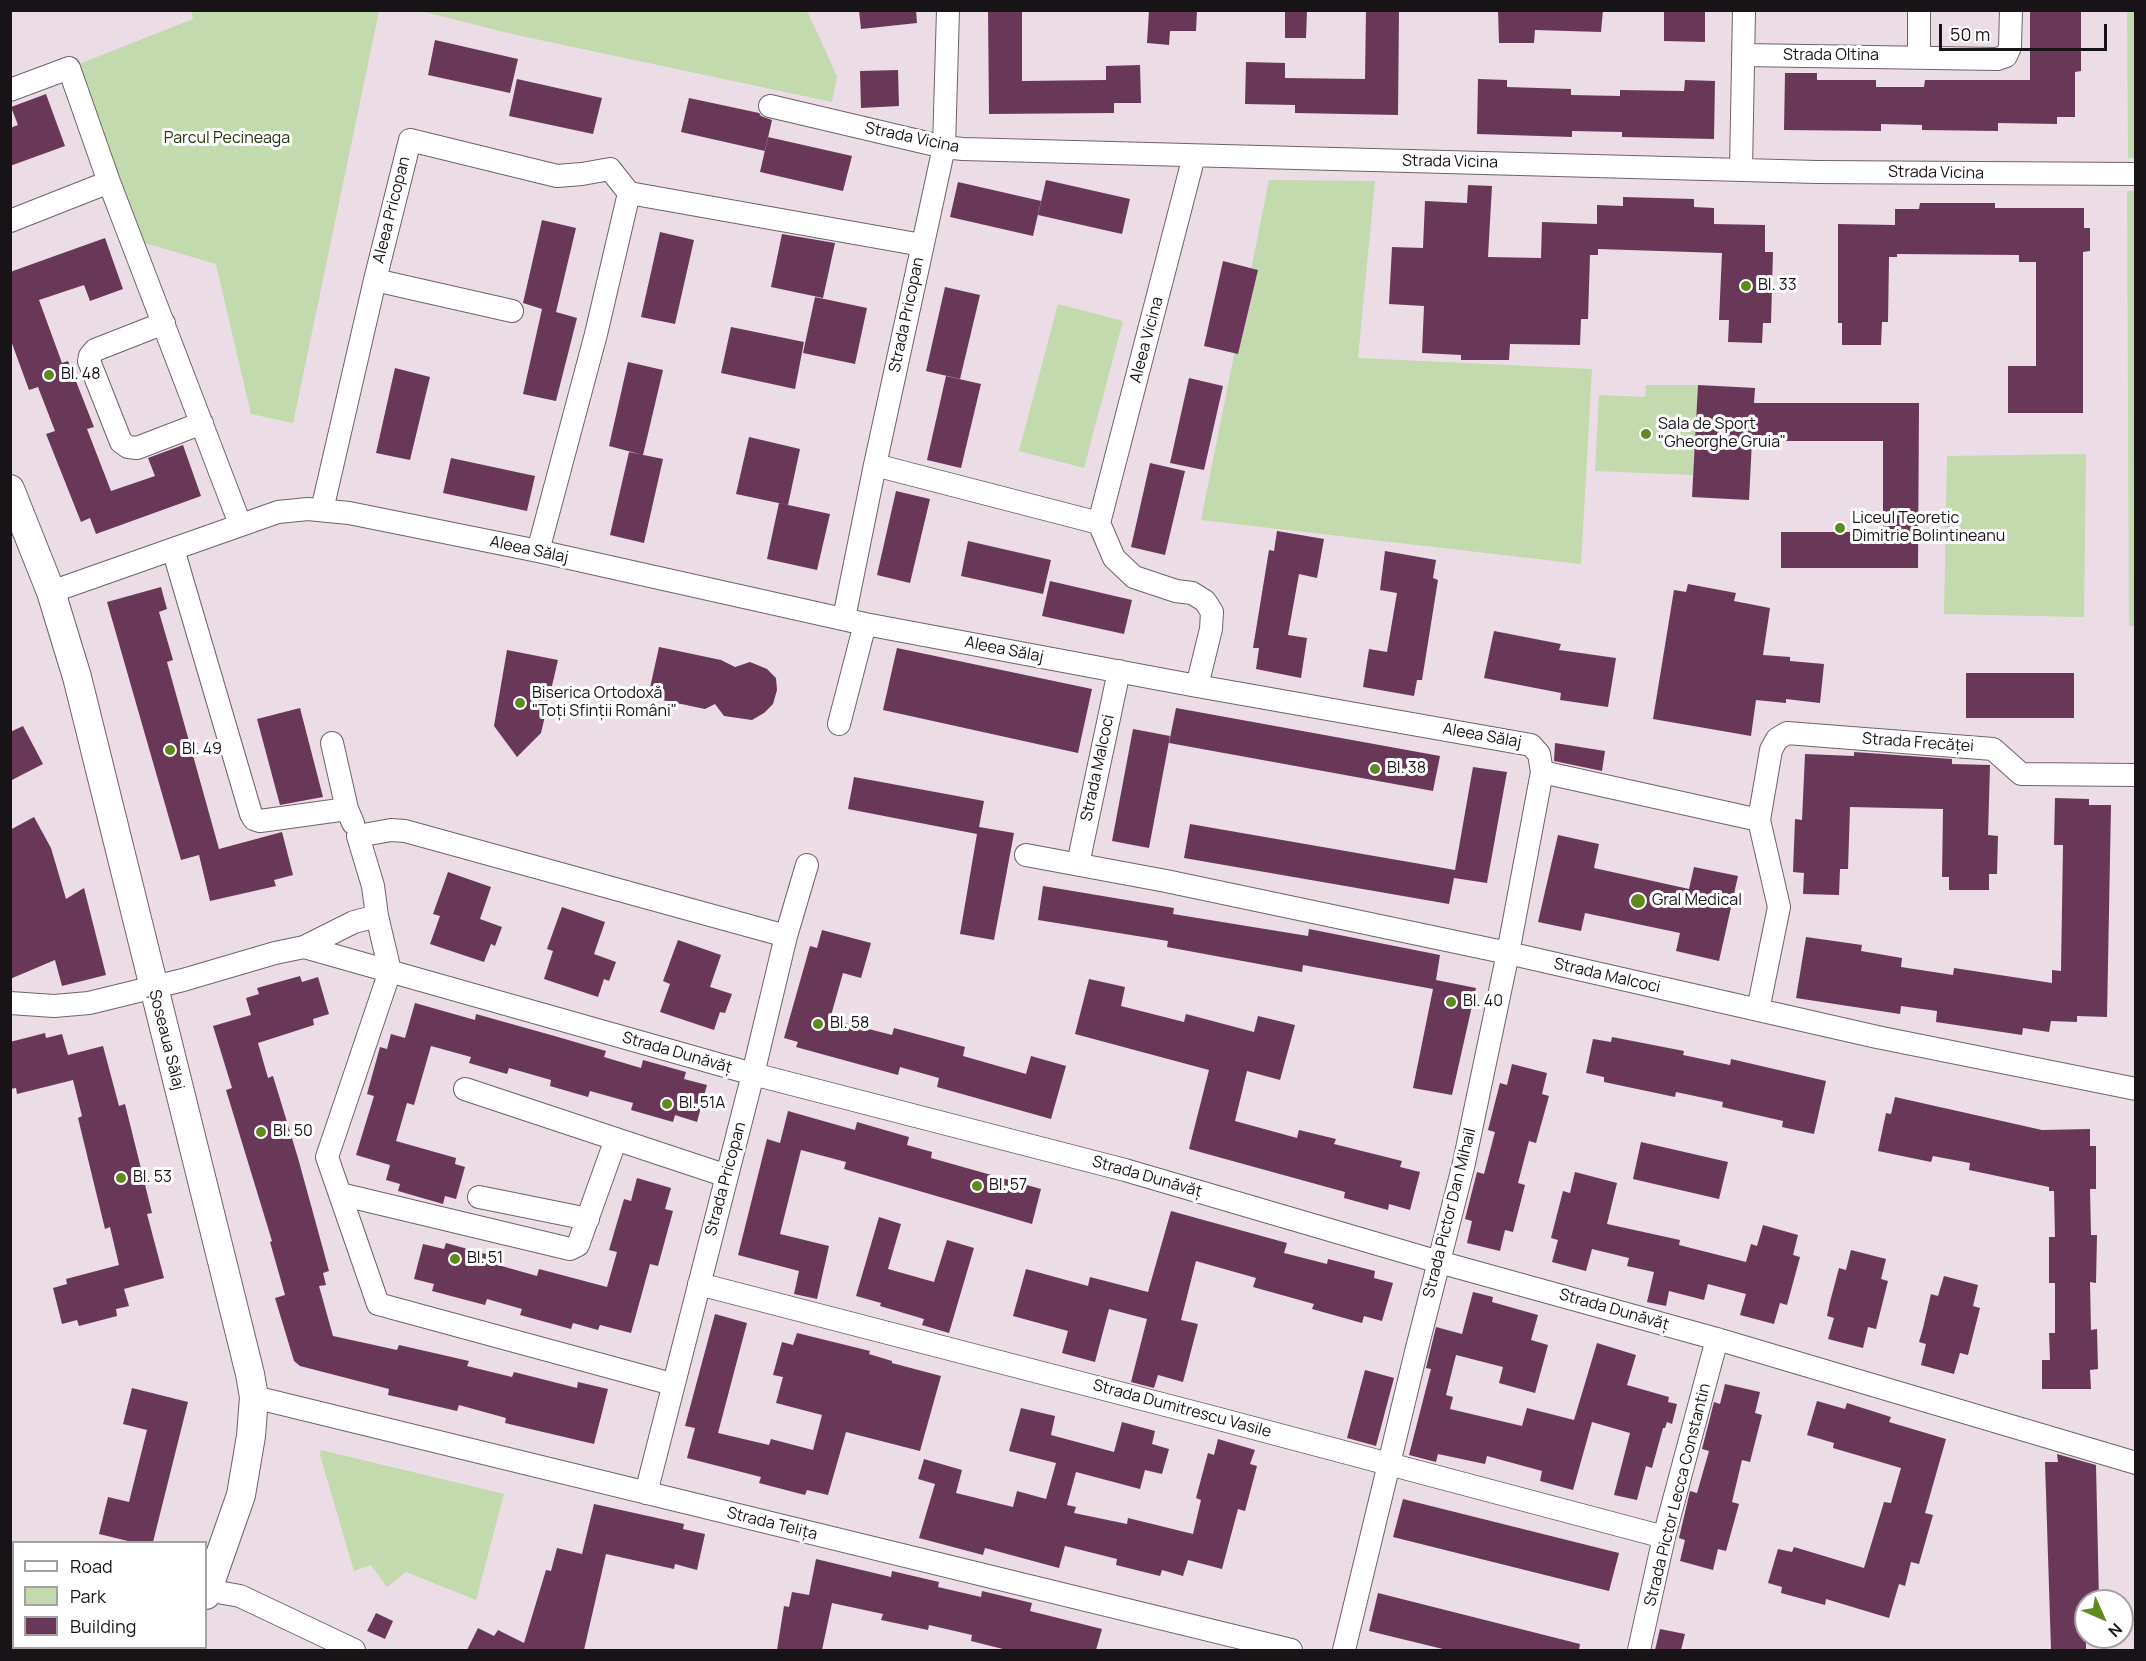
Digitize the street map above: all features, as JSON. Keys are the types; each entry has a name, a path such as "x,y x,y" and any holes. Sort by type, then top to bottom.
{"street":[{"name":"Strada Pricopan","path":"839,724 855,621 874,465 944,147 948,10"},
{"path":"1741,169 1744,10"},
{"path":"1919,10 1919,56"},
{"name":"Strada Oltina","path":"1743,63 1919,56 1997,58 2006,56 2010,47 2011,10"},
{"path":"10,90 69,68 240,524"},
{"name":"Strada Vicina","path":"770,106 944,147 1194,156 1817,172 2136,174"},
{"name":"Aleea Pricopan","path":"322,510 410,140 557,176 610,169 629,193"},
{"name":"Aleea Vicina","path":"1099,523 1194,156"},
{"path":"10,221 110,182"},
{"path":"538,551 596,334 629,193 922,245"},
{"path":"375,280 512,311"},
{"path":"164,323 95,350 89,361 121,442 128,447 137,448 202,423"},
{"path":"874,465 1099,523 1114,558 1134,577 1176,591 1192,593 1205,601 1212,612 1211,629 1197,686"},
{"name":"Șoseaua Sălaj","path":"10,489 51,592 77,677 250,1374 254,1398 251,1436 241,1495 207,1590"},
{"name":"Aleea Sălaj","path":"51,592 278,512 322,510 349,513 538,551 855,621 1197,686 1531,745 1539,754 1542,772"},
{"path":"173,549 254,819 260,821 347,809"},
{"name":"Strada Malcoci","path":"1078,864 1119,671"},
{"name":"Strada Frecăței","path":"1759,820 1771,750 1777,739 1787,733 1993,749 2021,774 2136,774"},
{"path":"332,743 347,809 373,886 377,916 390,970 327,1157 378,1304 672,1384"},
{"path":"1542,772 1759,820 1779,907 1758,1010"},
{"name":"Strada Pictor Dan Mihail","path":"1344,1650 1464,1163 1508,953 1542,772"},
{"path":"358,836 391,830 405,831 786,936"},
{"name":"Strada Malcoci","path":"1026,855 1508,953 1877,1037 2136,1089"},
{"name":"Strada Pricopan","path":"646,1493 786,936 807,865"},
{"path":"304,947 354,922 377,916"},
{"name":"Strada Dunăvăț","path":"10,1003 54,1006 89,1003 275,952 304,947 753,1074 1125,1170 1440,1262 1717,1339 2136,1463"},
{"path":"465,1089 727,1176"},
{"path":"340,1194 570,1249 578,1245 616,1139"},
{"path":"479,1197 588,1219"},
{"name":"Strada Dumitrescu Vasile","path":"699,1284 1664,1537"},
{"name":"Strada Pictor Lecca Constantin","path":"1639,1650 1664,1537 1717,1339"},
{"name":"Strada Telița","path":"254,1398 1291,1650"},
{"path":"207,1593 240,1596 354,1650"}],"green space":[{"name":"Parcul Pecineaga","path":"191,11 379,11 293,423 251,414 216,264 131,239 69,68 193,19"},
{"path":"421,11 807,11 837,76 832,102 512,34"},
{"path":"2127,11 2135,11 2135,158 2128,158"},
{"path":"1269,180 1375,181 1358,358 1592,369 1581,564 1201,520"},
{"path":"2127,191 2136,191 2136,626 2129,626"},
{"path":"1058,304 1123,321 1084,468 1019,451"},
{"name":"Sala de Sport \"Gheorghe Gruia\"","path":"1646,385 1698,385 1694,475 1595,471 1599,395 1645,397"},
{"path":"2086,454 2084,617 1944,614 1947,456"},
{"path":"321,1450 504,1494 476,1600 406,1572 387,1587 371,1565 354,1571 320,1455"}],"building":[{"path":"859,10 916,10 917,23 861,29"},
{"path":"988,10 1022,10 1022,81 1106,80 1106,66 1140,65 1141,103 1114,103 1114,113 989,114"},
{"path":"1149,10 1197,10 1196,31 1170,31 1169,45 1147,43"},
{"path":"1285,10 1307,10 1306,38 1285,38"},
{"path":"1366,10 1399,10 1398,115 1295,113 1295,105 1245,104 1246,62 1285,63 1285,78 1365,79"},
{"path":"1498,10 1603,10 1601,32 1535,30 1534,43 1499,43"},
{"path":"1664,10 1705,10 1705,42 1664,41"},
{"path":"2030,10 2081,10 2081,71 2075,72 2075,117 2057,117 2057,124 1998,123 1998,131 1922,130 1922,125 1881,124 1881,131 1784,130 1785,73 1817,73 1817,80 1876,80 1876,87 1924,87 1925,80 2030,80"},
{"path":"435,40 518,59 510,93 428,75"},
{"path":"898,70 899,106 861,108 860,71"},
{"path":"517,79 602,98 593,134 509,116"},
{"path":"1478,79 1507,80 1507,87 1571,89 1571,95 1620,96 1620,90 1684,91 1685,80 1715,81 1714,139 1622,137 1622,132 1572,131 1572,137 1477,134"},
{"path":"46,94 65,146 10,166 10,128 18,125 11,107"},
{"path":"689,98 759,113 772,120 765,151 681,132"},
{"path":"768,137 852,156 843,191 760,172"},
{"path":"1046,180 1130,199 1122,234 1038,215"},
{"path":"958,182 1041,201 1033,236 950,217"},
{"path":"1468,185 1492,186 1488,257 1541,258 1542,222 1597,224 1597,205 1623,206 1623,197 1694,199 1694,207 1714,208 1714,224 1765,225 1765,252 1773,252 1771,323 1763,323 1762,343 1728,342 1729,320 1719,320 1722,253 1598,249 1598,255 1590,255 1588,319 1581,319 1580,345 1510,344 1509,360 1461,360 1461,355 1422,353 1424,306 1389,304 1392,247 1423,248 1425,201 1467,203"},
{"path":"1920,203 1995,203 1995,208 2084,208 2084,228 2090,228 2090,251 2083,252 2083,413 2008,413 2008,366 2036,366 2036,262 2019,262 2019,255 1897,254 1897,257 1889,257 1888,322 1882,322 1881,345 1842,345 1842,323 1838,323 1838,224 1895,225 1895,209 1919,209"},
{"path":"542,220 576,228 556,312 577,318 556,401 523,394 542,309 523,303"},
{"path":"660,232 694,240 675,324 641,317"},
{"path":"782,234 835,243 823,298 771,287"},
{"name":"Bl. 48","path":"105,238 123,289 90,301 84,285 39,300 62,363 68,361 94,427 87,429 111,491 155,476 148,458 183,445 201,496 96,534 90,518 81,522 46,434 55,431 38,387 29,390 10,338 10,272"},
{"path":"1223,261 1258,270 1238,354 1204,346"},
{"path":"945,287 980,295 960,379 926,371"},
{"path":"815,297 867,308 855,364 803,353"},
{"path":"731,327 804,342 795,389 721,373"},
{"path":"628,362 663,370 643,455 609,446"},
{"path":"395,368 430,377 410,460 376,453"},
{"path":"946,376 981,384 961,468 927,460"},
{"path":"1189,378 1223,386 1204,470 1170,463"},
{"path":"1698,385 1755,388 1754,403 1919,403 1918,568 1781,568 1781,532 1883,532 1883,441 1752,441 1749,500 1692,497"},
{"path":"749,437 800,449 788,505 736,494"},
{"path":"629,452 663,459 644,543 610,535"},
{"path":"451,458 535,476 527,511 443,493"},
{"path":"1150,463 1185,471 1165,555 1131,547"},
{"path":"896,491 930,499 910,583 877,575"},
{"path":"779,503 830,514 817,570 767,559"},
{"path":"1277,531 1324,539 1317,578 1299,574 1288,635 1307,638 1301,678 1256,669 1259,648 1253,648 1269,550 1274,551"},
{"path":"968,541 1051,560 1043,594 961,576"},
{"path":"1385,551 1436,560 1433,578 1438,580 1422,680 1417,680 1414,696 1363,687 1369,649 1387,652 1397,593 1380,590"},
{"path":"1050,581 1132,600 1124,634 1042,616"},
{"path":"1688,584 1736,593 1734,601 1770,608 1763,655 1790,657 1790,661 1824,664 1820,703 1786,699 1786,703 1756,700 1751,736 1653,719 1674,590 1686,592"},
{"name":"Bl. 49","path":"161,587 167,609 159,612 173,660 167,662 219,849 282,832 293,875 274,880 276,886 210,901 199,855 181,860 107,602"},
{"path":"1494,631 1561,644 1559,650 1616,658 1608,707 1560,700 1561,693 1484,678"},
{"path":"659,647 721,660 735,667 750,662 767,669 776,678 777,690 773,704 752,720 724,716 715,704 705,709 648,697"},
{"path":"897,648 1092,689 1078,753 883,710"},
{"path":"507,650 558,660 541,733 517,757 494,726"},
{"path":"1966,673 2074,673 2074,718 1966,718"},
{"path":"300,708 323,797 280,805 257,719"},
{"name":"Bl. 38","path":"1176,708 1440,756 1433,791 1169,743"},
{"path":"23,726 43,764 10,781 10,732"},
{"path":"1133,729 1170,736 1149,848 1112,841"},
{"path":"1555,743 1605,751 1602,771 1554,761"},
{"path":"1854,752 1952,759 1952,764 1990,765 1988,835 1998,836 1997,874 1989,874 1989,890 1949,890 1949,877 1942,877 1943,809 1850,807 1848,869 1840,869 1839,895 1803,894 1804,873 1793,872 1795,819 1802,820 1805,754 1854,756"},
{"path":"1473,767 1507,772 1487,883 1454,878 1449,904 1184,858 1190,824 1455,870"},
{"path":"854,777 984,801 979,827 1014,833 994,940 960,934 977,834 848,809"},
{"path":"2055,798 2089,799 2089,805 2111,805 2107,1017 2077,1016 2077,1022 2051,1021 2049,1032 2023,1028 2022,1035 1936,1022 1937,1011 1901,1006 1900,1014 1796,998 1806,937 1862,945 1861,951 1902,958 1901,967 1953,975 1954,968 2052,983 2052,970 2061,971 2063,845 2054,845"},
{"path":"34,817 51,848 66,899 84,888 106,975 62,986 55,960 10,979 10,830"},
{"name":"Gral Medical","path":"1558,835 1599,844 1594,868 1689,889 1694,867 1738,876 1719,961 1676,951 1680,933 1585,913 1581,931 1538,922"},
{"path":"448,872 491,887 480,919 502,927 495,946 491,944 484,962 430,944 440,916 433,914"},
{"name":"Bl. 40","path":"1043,886 1174,908 1173,914 1308,936 1309,929 1440,955 1436,980 1476,988 1452,1095 1413,1088 1433,989 1303,965 1302,972 1167,947 1168,941 1038,920"},
{"path":"562,907 605,922 594,954 616,962 609,981 604,979 598,997 544,979 553,951 547,949"},
{"name":"Bl. 58","path":"822,930 871,943 861,978 843,973 830,1019 892,1035 894,1028 965,1047 963,1056 1026,1074 1031,1056 1066,1066 1051,1119 937,1087 939,1078 900,1067 898,1075 796,1047 798,1042 784,1038 810,946 817,948"},
{"path":"678,940 721,955 710,987 732,994 725,1013 720,1012 714,1030 660,1012 670,984 663,981"},
{"path":"300,976 302,982 318,977 329,1014 313,1019 314,1025 258,1043 268,1078 273,1076 329,1271 323,1273 326,1285 319,1286 333,1336 397,1350 399,1345 469,1361 467,1366 512,1377 514,1372 577,1388 578,1382 608,1389 594,1444 505,1423 506,1418 459,1405 457,1411 388,1395 389,1389 300,1366 294,1361 275,1298 285,1295 270,1242 272,1241 226,1090 232,1088 213,1026 251,1015 246,998 259,994 257,988"},
{"path":"1089,979 1125,987 1121,1006 1184,1022 1186,1014 1254,1032 1258,1016 1295,1025 1280,1080 1247,1071 1235,1121 1297,1138 1299,1130 1336,1139 1334,1144 1402,1161 1400,1167 1420,1172 1410,1210 1389,1204 1388,1210 1344,1198 1345,1192 1189,1149 1209,1070 1075,1034"},
{"name":"Bl. 51A","path":"415,1003 475,1020 476,1014 558,1037 606,1051 604,1057 641,1068 643,1060 686,1072 684,1079 707,1085 697,1122 675,1115 673,1122 631,1110 633,1103 590,1091 588,1097 550,1086 551,1080 509,1068 507,1074 469,1063 471,1057 431,1046 414,1105 407,1103 396,1141 456,1158 455,1164 465,1167 456,1199 445,1196 443,1204 398,1191 400,1184 386,1180 390,1165 356,1155 374,1096 367,1094 380,1047 387,1049 391,1034 405,1038"},
{"name":"Bl. 53","path":"45,1033 46,1038 62,1034 68,1055 103,1046 119,1106 125,1104 152,1213 147,1214 164,1278 124,1289 129,1306 116,1309 117,1316 79,1326 77,1320 62,1324 53,1288 67,1284 66,1279 119,1265 110,1227 105,1229 78,1118 82,1116 73,1080 17,1094 16,1088 10,1089 10,1042"},
{"path":"1612,1037 1684,1051 1683,1055 1730,1065 1731,1059 1826,1081 1814,1134 1782,1127 1783,1121 1722,1107 1723,1102 1676,1092 1675,1097 1604,1082 1604,1077 1586,1073 1593,1039 1611,1042"},
{"path":"1512,1064 1547,1073 1542,1094 1549,1096 1536,1143 1529,1141 1518,1183 1525,1185 1513,1232 1505,1230 1500,1251 1467,1243 1472,1221 1465,1219 1477,1172 1484,1174 1495,1132 1488,1130 1500,1083 1507,1085"},
{"path":"1895,1097 2042,1130 2090,1129 2090,1146 2096,1146 2096,1189 2090,1189 2091,1235 2097,1235 2096,1283 2090,1282 2091,1330 2097,1329 2098,1369 2090,1370 2091,1389 2042,1389 2042,1360 2050,1360 2049,1333 2055,1333 2055,1283 2049,1283 2049,1237 2055,1237 2054,1191 2049,1191 2049,1187 1969,1170 1970,1163 1933,1156 1931,1162 1878,1151 1886,1113 1891,1114"},
{"name":"Bl. 57","path":"788,1111 855,1130 857,1122 909,1137 907,1145 932,1152 931,1158 1041,1189 1032,1224 844,1169 846,1162 801,1150 780,1234 829,1246 817,1299 794,1294 799,1271 738,1255 767,1139 780,1143"},
{"path":"1641,1142 1728,1162 1719,1199 1633,1179"},
{"path":"1575,1172 1617,1183 1607,1224 1680,1240 1679,1245 1746,1262 1751,1244 1757,1246 1763,1225 1798,1235 1793,1255 1800,1257 1787,1305 1780,1303 1774,1324 1740,1315 1746,1294 1708,1284 1704,1300 1669,1291 1666,1306 1647,1302 1654,1272 1627,1266 1629,1258 1592,1249 1586,1271 1552,1262 1558,1240 1551,1238 1563,1191 1570,1193"},
{"name":"Bl. 51","path":"637,1178 671,1188 665,1209 673,1211 658,1266 650,1264 631,1333 600,1325 598,1330 573,1323 571,1329 520,1315 522,1309 487,1299 485,1305 432,1291 434,1284 414,1279 423,1244 444,1249 446,1243 493,1256 491,1263 537,1276 539,1269 607,1287 617,1252 609,1250 624,1199 631,1201"},
{"path":"1171,1211 1287,1243 1284,1253 1327,1264 1328,1259 1375,1271 1374,1278 1393,1283 1382,1321 1364,1316 1362,1323 1312,1309 1314,1304 1253,1287 1256,1278 1196,1261 1181,1320 1198,1324 1183,1382 1158,1375 1154,1388 1131,1382 1147,1319 1109,1309 1095,1362 1062,1353 1068,1331 1013,1316 1026,1269 1088,1286 1090,1277 1148,1292"},
{"path":"879,1217 901,1224 888,1269 934,1282 947,1240 974,1248 949,1333 922,1325 924,1319 856,1296"},
{"path":"1851,1250 1886,1259 1881,1279 1888,1281 1876,1329 1868,1327 1863,1348 1828,1339 1834,1318 1827,1316 1830,1302 1839,1268 1846,1270"},
{"path":"1944,1276 1978,1285 1973,1306 1980,1308 1968,1355 1960,1353 1954,1374 1921,1365 1926,1344 1919,1342 1931,1294 1938,1296"},
{"path":"1473,1292 1493,1297 1492,1302 1538,1315 1531,1340 1548,1345 1535,1393 1499,1383 1503,1367 1456,1355 1446,1395 1453,1397 1450,1409 1522,1426 1527,1408 1574,1420 1597,1343 1636,1355 1627,1385 1669,1397 1668,1402 1677,1404 1672,1424 1667,1422 1663,1428 1652,1468 1646,1466 1637,1500 1614,1495 1630,1433 1592,1422 1573,1490 1540,1481 1542,1471 1487,1456 1485,1464 1438,1454 1436,1462 1409,1455 1431,1369 1426,1368 1436,1327 1462,1334"},
{"path":"715,1314 747,1323 718,1433 769,1445 771,1439 813,1450 822,1415 776,1403 783,1377 773,1375 782,1342 793,1345 797,1333 870,1351 869,1354 892,1361 892,1363 941,1376 920,1451 846,1432 828,1495 807,1490 805,1495 759,1483 761,1477 687,1458 695,1428 685,1426"},
{"path":"1365,1370 1394,1378 1376,1446 1347,1438"},
{"path":"1725,1384 1760,1392 1755,1413 1762,1415 1750,1462 1742,1460 1732,1502 1739,1504 1726,1551 1718,1549 1713,1570 1680,1561 1685,1540 1679,1538 1690,1491 1697,1493 1709,1451 1702,1449 1714,1402 1720,1404"},
{"path":"132,1388 188,1402 153,1541 128,1541 99,1534 108,1497 129,1502 147,1430 123,1424"},
{"path":"1817,1401 1845,1409 1847,1403 1891,1417 1889,1422 1946,1439 1925,1513 1933,1515 1919,1564 1911,1562 1905,1586 1899,1584 1889,1618 1826,1599 1825,1605 1781,1593 1782,1587 1768,1583 1778,1549 1792,1552 1794,1547 1864,1568 1884,1502 1891,1503 1901,1468 1833,1448 1834,1443 1807,1435"},
{"path":"1021,1408 1055,1416 1051,1435 1114,1452 1122,1422 1155,1431 1152,1444 1169,1449 1162,1474 1145,1470 1140,1489 1076,1472 1067,1505 1076,1507 1074,1513 1127,1524 1128,1518 1193,1534 1201,1500 1196,1498 1208,1453 1214,1455 1218,1439 1255,1450 1250,1464 1257,1466 1245,1511 1238,1509 1222,1569 1188,1560 1183,1576 1162,1570 1160,1576 1116,1565 1117,1559 1065,1546 1059,1568 985,1548 983,1555 919,1538 935,1484 918,1479 924,1459 962,1470 956,1493 1013,1507 1017,1491 1046,1499 1056,1463 1009,1451"},
{"path":"2057,1454 2096,1465 2099,1589 2074,1589 2074,1649 2086,1650 2051,1650 2045,1462 2058,1462"},
{"path":"1403,1499 1619,1553 1609,1591 1393,1537"},
{"path":"594,1504 684,1524 683,1529 705,1534 697,1570 675,1564 674,1569 606,1554 584,1650 467,1650 478,1628 494,1636 498,1630 524,1643 546,1570 551,1571 557,1548 582,1554"},
{"path":"816,1559 891,1577 892,1571 939,1582 938,1587 981,1597 982,1591 1032,1603 1030,1611 1102,1629 1096,1650 1007,1650 971,1641 972,1635 929,1625 928,1630 881,1620 883,1614 832,1603 822,1650 777,1650 784,1606 789,1607 792,1592 809,1595"},
{"path":"1378,1593 1580,1644 1579,1650 1447,1650 1369,1631"},
{"path":"376,1613 393,1621 385,1639 367,1631"},
{"path":"1660,1629 1685,1634 1681,1650 1655,1650"}],"place":[{"name":"Bl. 33","path":"1746,286"},
{"name":"Bl. 48","path":"49,375"},
{"name":"Sala de Sport \"Gheorghe Gruia\"","path":"1646,434"},
{"name":"Liceul Teoretic Dimitrie Bolintineanu","path":"1840,528"},
{"name":"Biserica Ortodoxă \"Toți Sfinții Români\"","path":"520,703"},
{"name":"Bl. 49","path":"170,750"},
{"name":"Bl. 38","path":"1375,769"},
{"name":"Gral Medical","path":"1638,901"},
{"name":"Bl. 40","path":"1451,1002"},
{"name":"Bl. 58","path":"818,1024"},
{"name":"Bl. 51A","path":"667,1104"},
{"name":"Bl. 50","path":"261,1132"},
{"name":"Bl. 53","path":"121,1178"},
{"name":"Bl. 57","path":"977,1186"},
{"name":"Bl. 51","path":"455,1259"}]}
